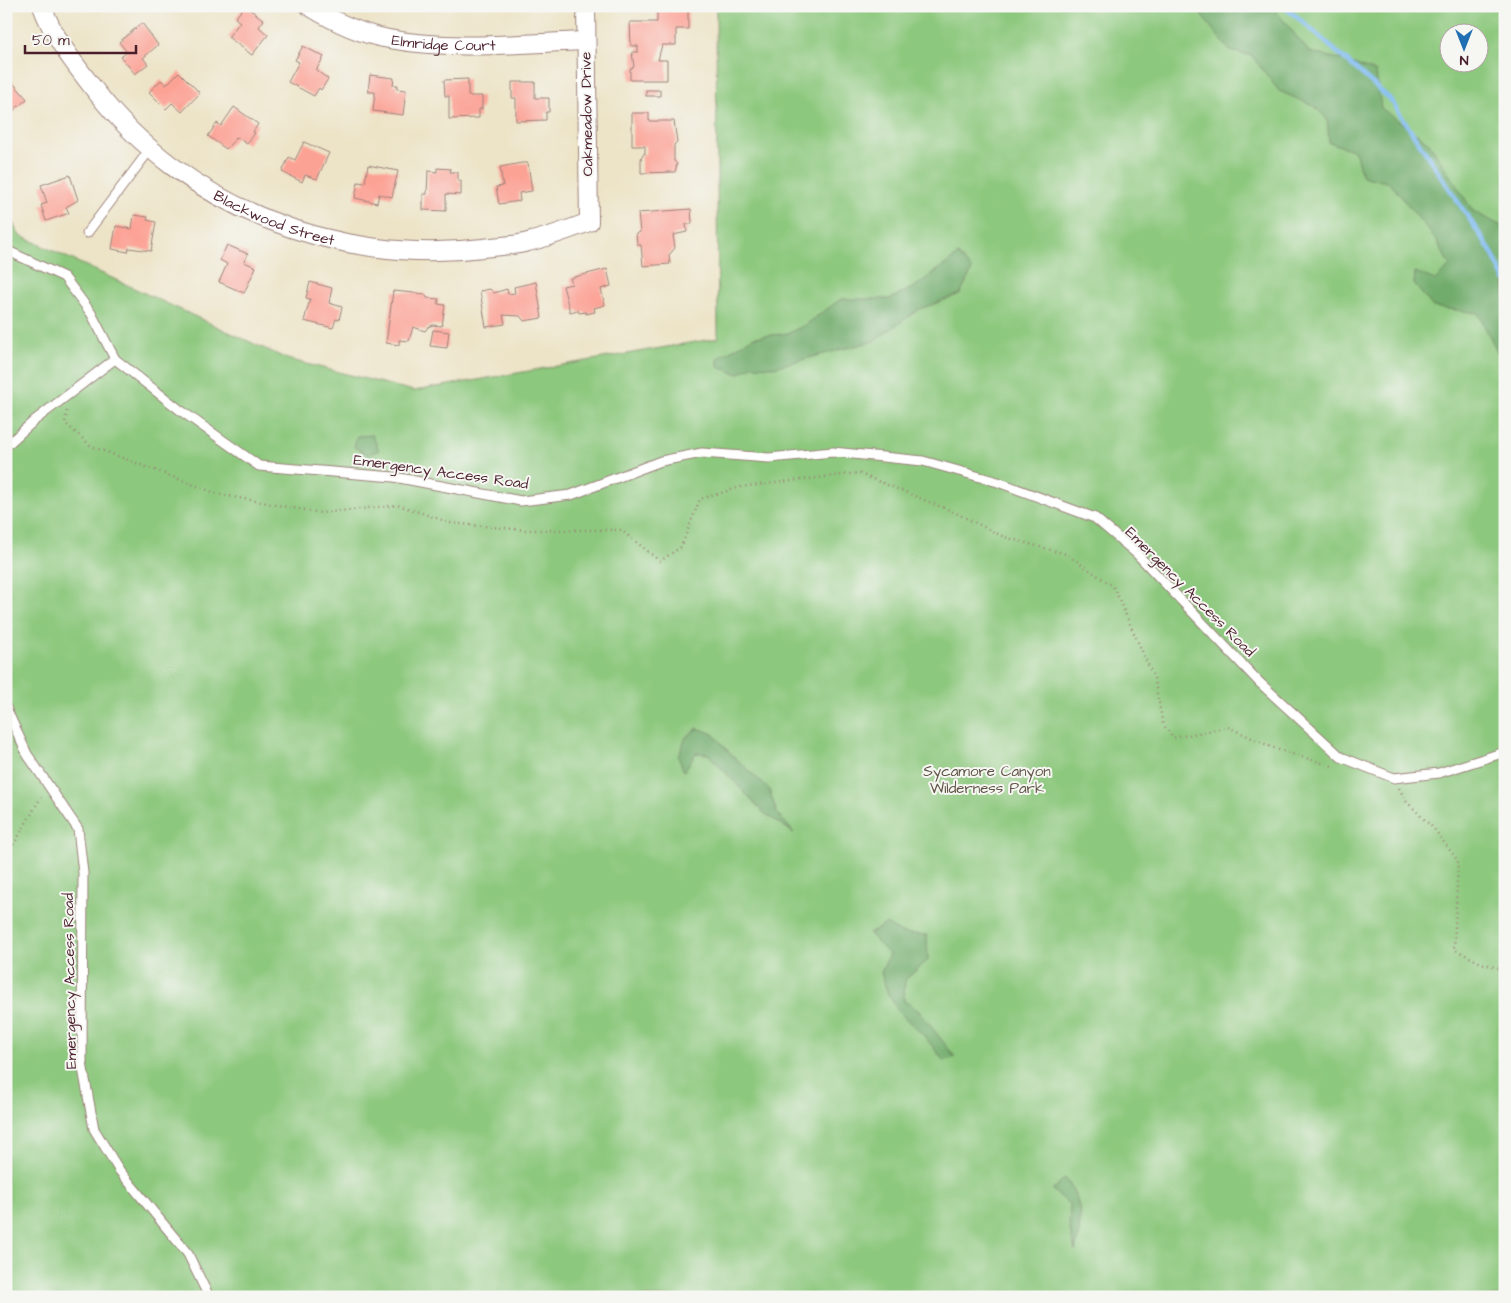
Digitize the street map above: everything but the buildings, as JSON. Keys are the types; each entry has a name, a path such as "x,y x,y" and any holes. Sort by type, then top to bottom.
{"street":[{"name":"Blackwood Street","path":"42,6 48,22 71,59 103,101 127,128 191,179 230,203 270,220 357,246 410,252 455,252 523,243 589,222"},
{"name":"Elmridge Court","path":"309,6 345,26 388,39 434,44 586,41"},
{"name":"Oakmeadow Drive","path":"586,6 589,222"}],"lane":[{"path":"87,233 151,148"},
{"path":"6,250 64,277 91,313 115,359 6,446"},
{"name":"Emergency Access Road","path":"115,359 180,410 259,466 394,477 521,501 570,495 660,461 702,453 769,458 833,452 878,456 923,461 998,482 1095,518 1136,553 1259,682 1341,757 1394,778 1439,772 1505,752"},
{"name":"Emergency Access Road","path":"6,708 27,754 78,829 83,873 82,1063 94,1129 120,1170 188,1254 209,1297"}],"path":[{"path":"70,393 65,423 91,446 218,494 321,513 398,505 451,523 525,530 621,530 660,561 681,547 700,500 741,487 858,473 954,512 1004,537 1066,554 1113,586 1154,678 1163,724 1173,738 1228,726 1276,749 1338,768"},
{"path":"1394,778 1406,801 1434,829 1458,861 1454,949 1481,963 1502,969 1505,967"},
{"path":"6,858 48,785"}],"green space":[{"name":"Sycamore Canyon Wilderness Park","path":"716,6 1505,6 1505,1297 6,1297 6,210 19,235 287,359 414,391 718,338"},
{"path":"1194,6 1272,6 1309,52 1343,60 1376,72 1381,108 1429,143 1473,211 1505,228 1505,367 1478,313 1433,307 1414,284 1415,272 1435,280 1450,266 1436,240 1390,183 1362,176 1355,151 1329,142 1327,119 1314,106 1279,91 1252,56 1230,51"},
{"path":"958,255 972,270 960,294 918,310 874,341 774,367 752,366 738,374 718,367 718,358 754,337 789,333 805,325 841,299 890,299 916,286"},
{"path":"372,435 379,450 369,455 354,447 357,436"},
{"path":"698,728 713,734 730,753 769,789 777,813 794,833 764,813 708,754 696,753 684,771 678,757 686,737"},
{"path":"886,924 901,933 927,935 928,960 905,980 904,1001 918,1010 955,1057 944,1061 926,1038 899,1012 888,994 881,973 889,954 869,934"},
{"path":"1065,1178 1076,1196 1080,1213 1075,1251 1069,1226 1070,1205 1052,1190"}],"waterway":[{"path":"1282,6 1296,16 1390,99 1492,253 1505,280"}]}
